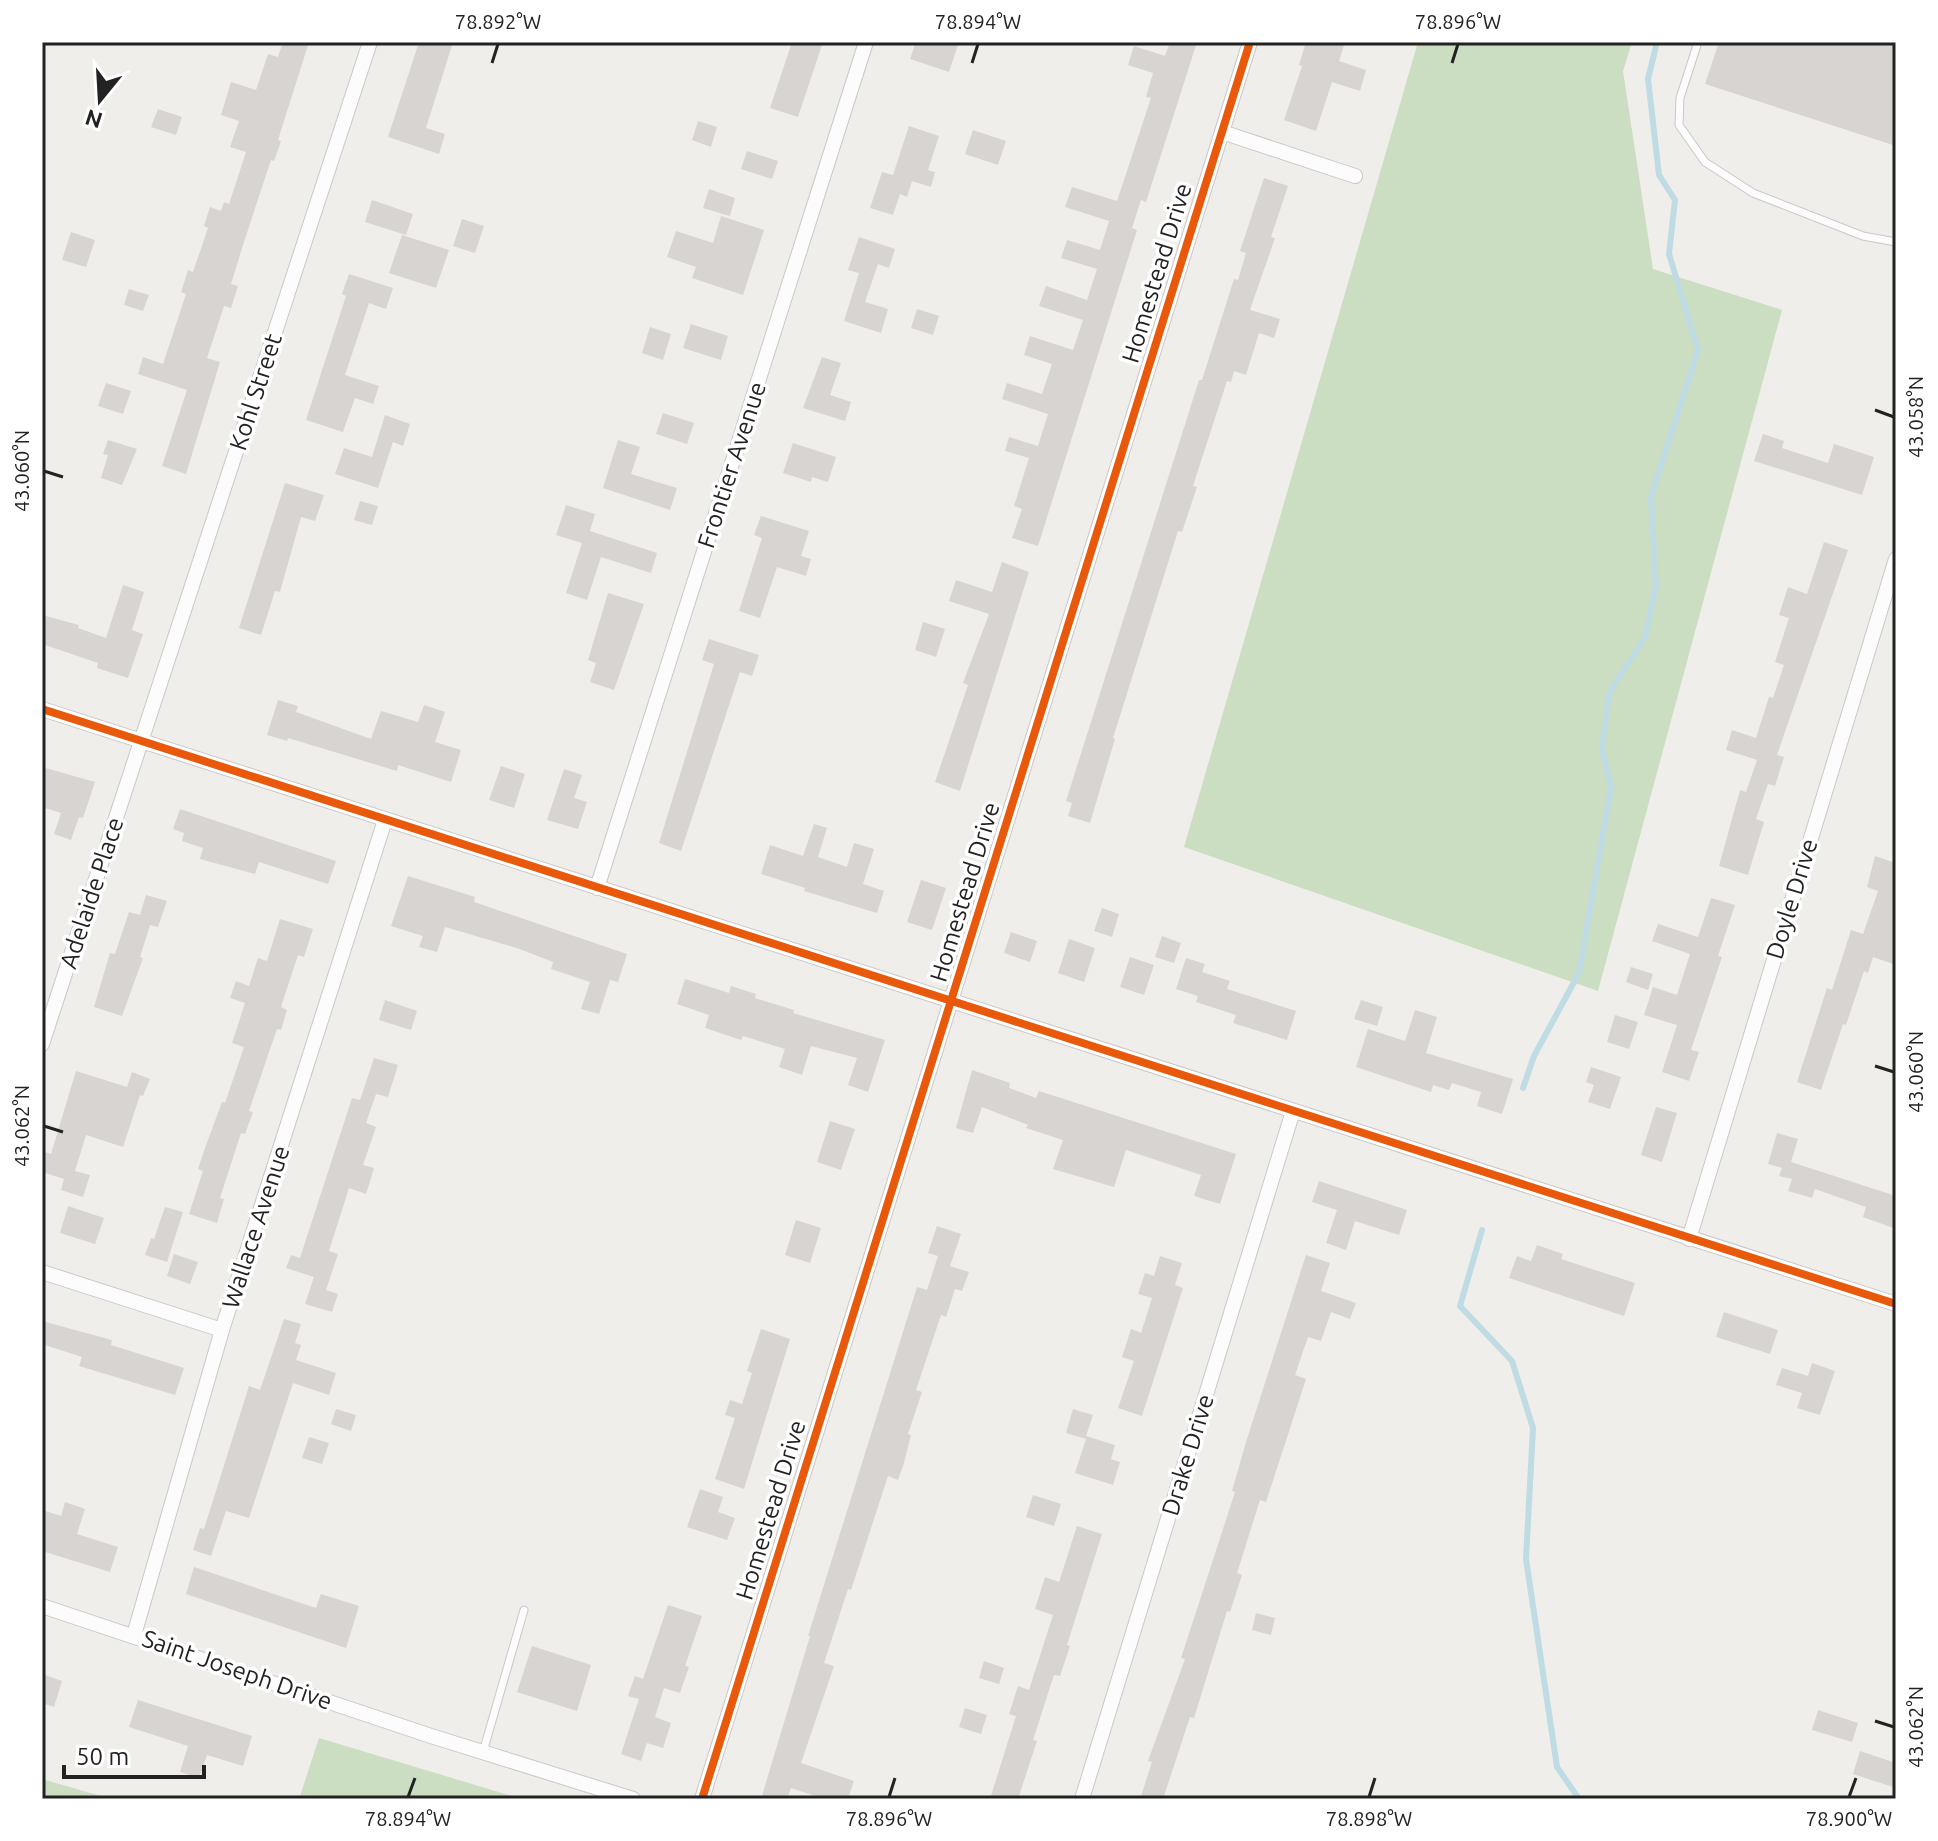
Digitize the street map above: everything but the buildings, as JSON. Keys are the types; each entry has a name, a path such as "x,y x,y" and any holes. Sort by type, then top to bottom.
{"street":[{"name":"Kohl Street","path":"142,742 370,42"},
{"name":"Frontier Avenue","path":"597,888 866,42"},
{"name":"Homestead Drive","path":"702,1799 1250,42"},
{"path":"1222,132 1355,176"},
{"name":"Doyle Drive","path":"1689,1239 1896,559"},
{"path":"42,709 1896,1304"},
{"name":"Adelaide Place","path":"42,1044 142,742"},
{"name":"Wallace Avenue","path":"134,1635 222,1330 385,820"},
{"name":"Drake Drive","path":"1082,1799 1293,1111"},
{"path":"42,1272 222,1330"},
{"name":"Saint Joseph Drive","path":"42,1606 431,1736 633,1799"}],"lane":[{"path":"1698,42 1680,98 1679,125 1705,162 1753,193 1863,236 1896,242"},
{"path":"483,1752 524,1610"}],"green space":[{"path":"1418,42 1632,42 1623,71 1653,269 1782,310 1598,991 1184,847"},
{"path":"319,1738 522,1799 299,1799"},
{"path":"42,1779 111,1799 42,1799"}],"waterway":[{"path":"1523,1088 1534,1056 1579,973 1611,787 1602,749 1609,693 1645,637 1656,586 1651,497 1698,350 1669,254 1675,200 1659,175 1648,79 1657,42"},
{"path":"1482,1230 1460,1306 1512,1361 1533,1428 1526,1559 1557,1767 1579,1799"}],"cycle path":[{"path":"702,1799 1250,42"},
{"path":"42,709 1896,1304"}]}
